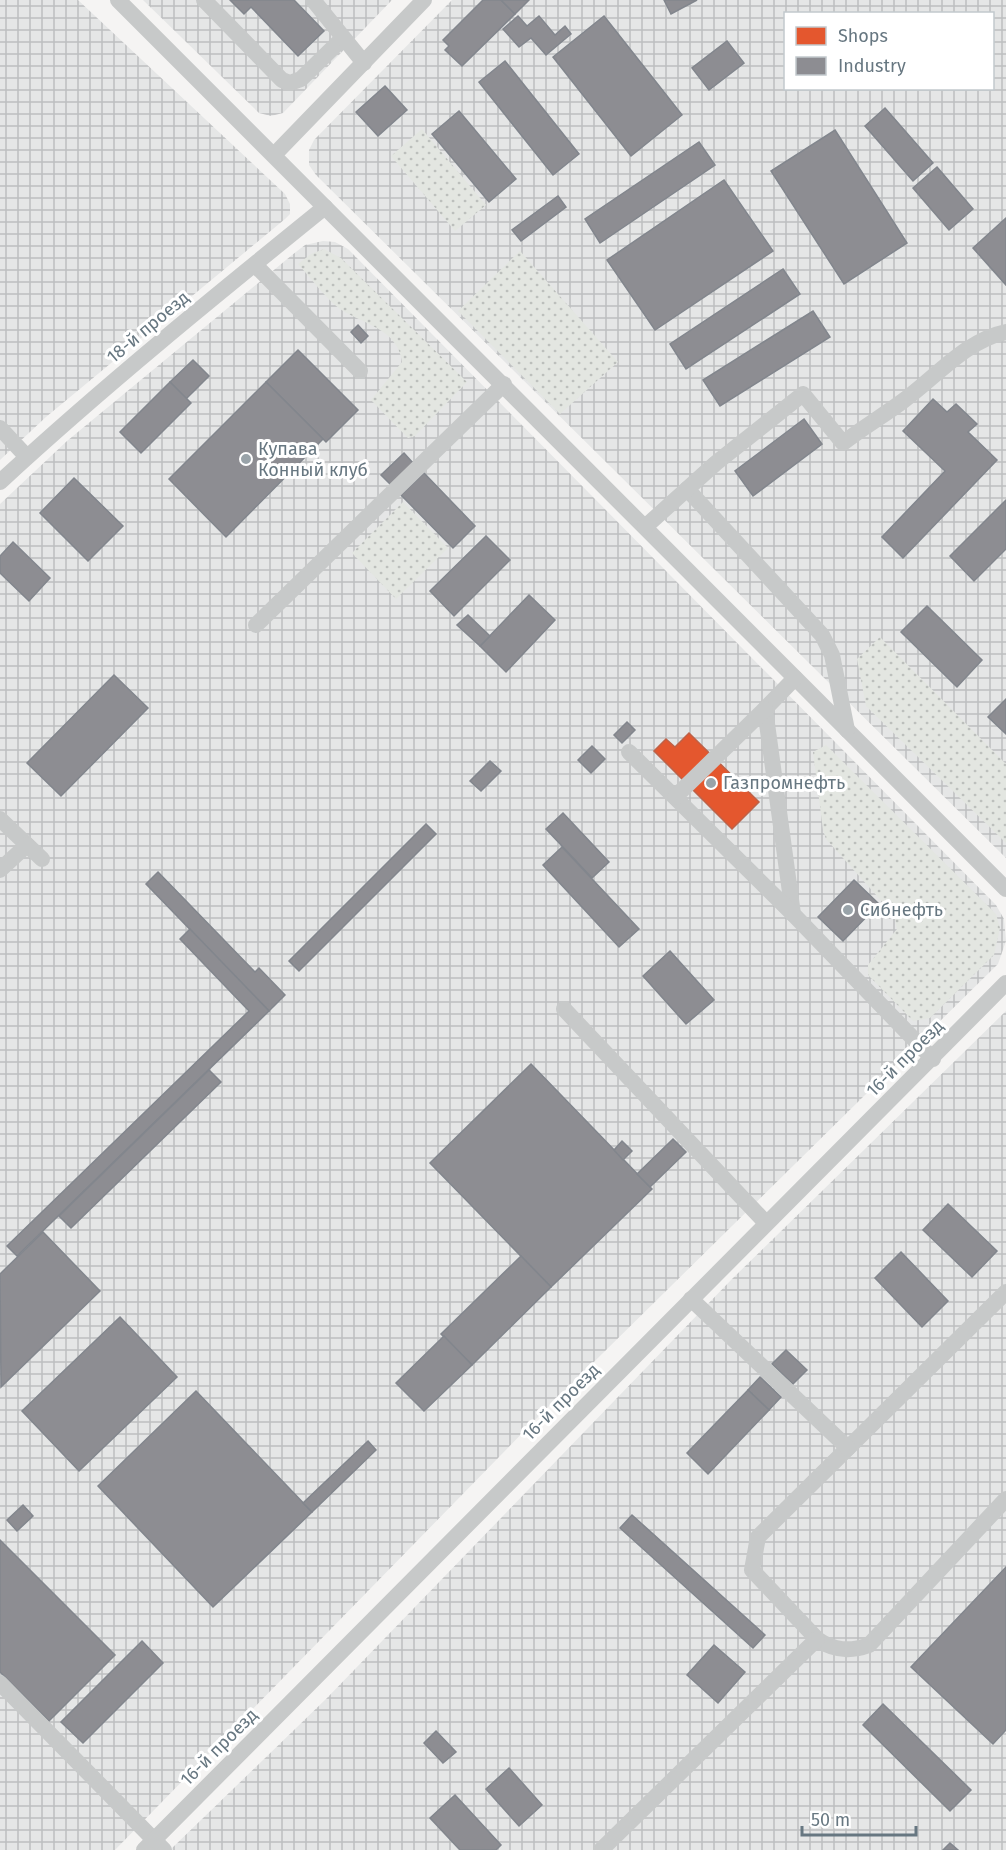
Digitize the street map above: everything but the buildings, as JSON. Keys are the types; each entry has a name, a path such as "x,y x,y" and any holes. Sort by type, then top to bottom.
{"street":[{"path":"118,0 1006,889"},
{"path":"204,0 282,80 290,83 301,79 344,38"},
{"path":"313,0 364,63"},
{"path":"274,155 424,0"},
{"name":"18-й проезд","path":"0,482 325,207"},
{"path":"255,265 360,371"},
{"path":"645,527 687,489 803,394 843,443 877,417 903,401 939,371 992,335 1006,332"},
{"path":"256,625 504,384"},
{"path":"0,428 27,457"},
{"path":"687,489 822,635 832,655 847,731"},
{"path":"675,798 795,678"},
{"path":"765,709 793,915"},
{"path":"629,752 793,915 933,1059"},
{"path":"0,819 42,859"},
{"path":"0,870 27,845"},
{"name":"16-й проезд","path":"154,1846 766,1223 933,1059 1006,983"},
{"path":"564,1009 766,1223"},
{"path":"1006,1292 758,1536 753,1570 826,1646 851,1651 869,1646 1006,1498"},
{"path":"691,1299 848,1448"},
{"path":"601,1850 817,1639"},
{"path":"0,1683 154,1846"}],"shaded area":[{"path":"0,0 78,0 285,194 290,204 290,214 46,417 0,460"},
{"path":"143,0 392,0 283,113 271,116 259,113"},
{"path":"452,0 1006,0 1006,858 316,175 309,165 309,150 314,140"},
{"path":"422,129 486,205 455,231 391,156"},
{"path":"323,241 335,242 348,249 996,905 1004,919 1006,941 998,964 537,1418 115,1850 0,1850 0,504 67,441 292,255 305,245"},
{"path":"324,249 341,258 467,382 415,436 408,438 371,400 402,362 394,342 378,329 340,309 298,264 311,254"},
{"path":"520,251 618,362 560,414 458,311"},
{"path":"403,502 448,548 396,599 352,553"},
{"path":"880,637 1006,764 1006,843 866,706 857,659"},
{"path":"826,745 996,914 1000,928 994,955 930,1018 913,1021 868,975 868,965 897,929 894,915 826,839 813,752"},
{"path":"1006,1011 1006,1850 170,1850 327,1698 732,1279"}],"place":[{"name":"Купава Конный клуб","path":"246,459"},
{"name":"Газпромнефть","path":"711,783"},
{"name":"Сибнефть","path":"848,910"}]}
